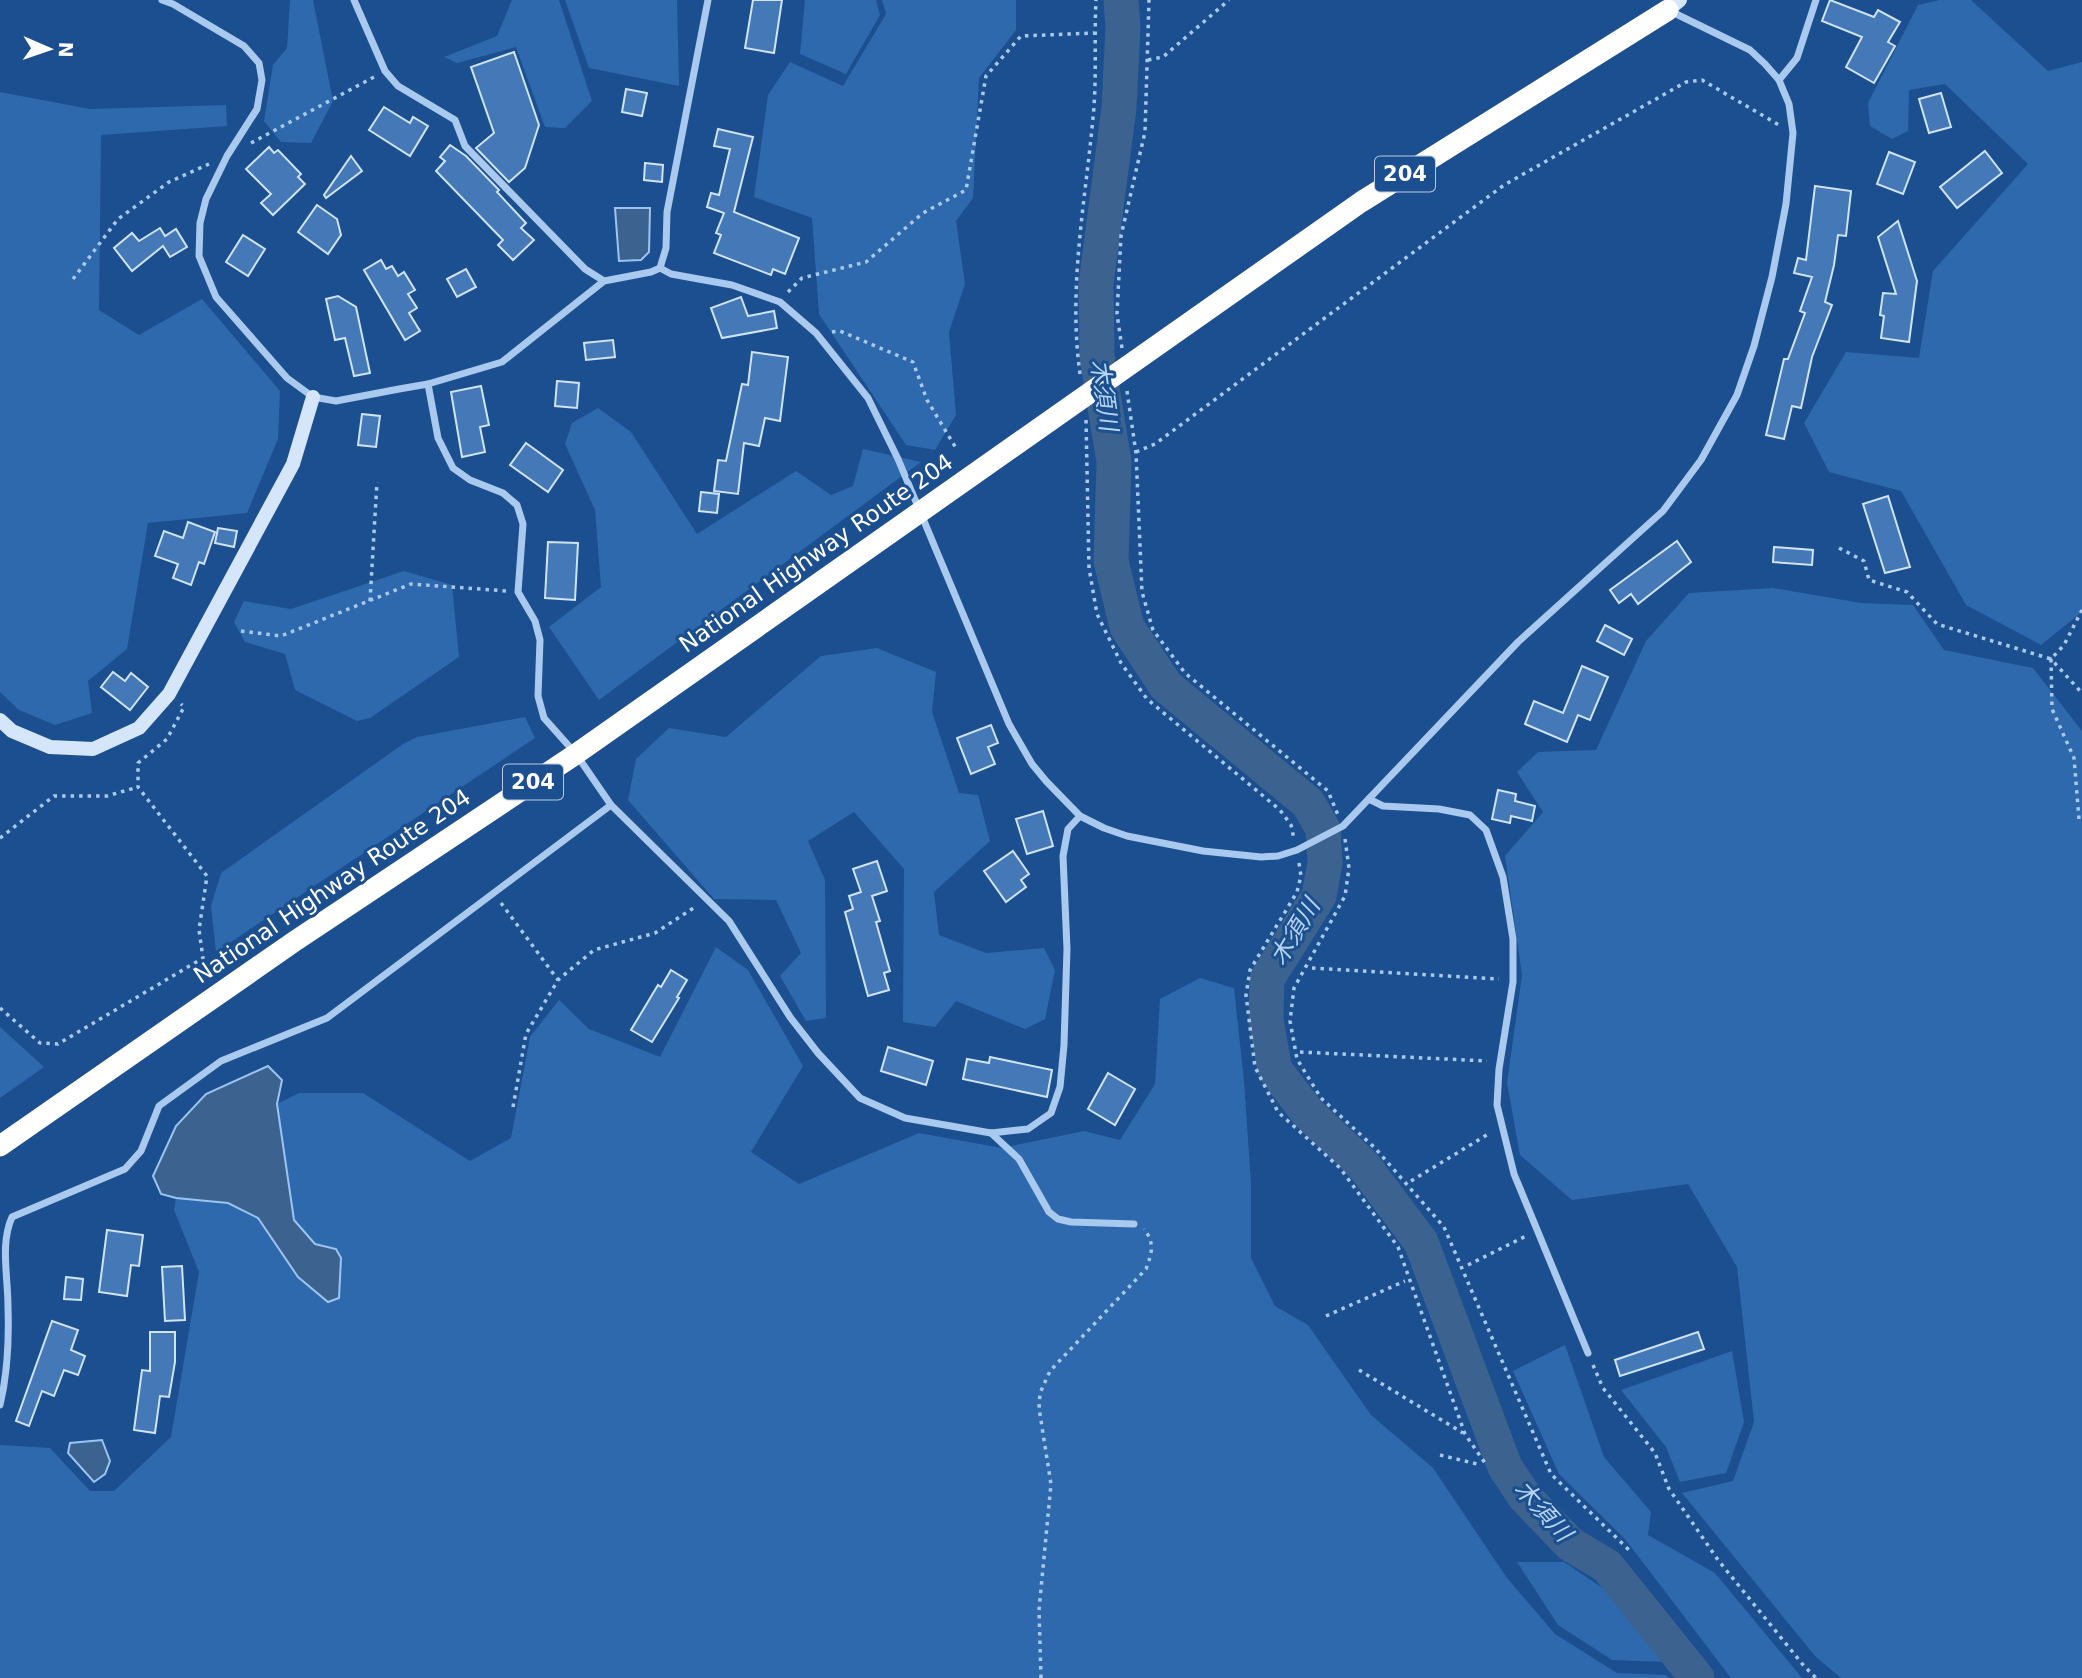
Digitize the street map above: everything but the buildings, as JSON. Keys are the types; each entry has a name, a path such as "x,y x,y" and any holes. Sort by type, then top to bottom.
{"highway":[{"name":"National Highway Route 204","path":"0,1146 295,941 576,754 1361,202 1674,5"}],"street":[{"path":"162,0 244,46 259,63 262,80 257,109 227,156 206,199 200,223 199,256 216,297 288,378 313,397 336,401 428,384 502,362 604,281 660,268 666,248 671,187 708,0"},
{"path":"354,0 385,71 398,86 455,120 465,146 585,269 604,281"},
{"path":"1779,80 1797,58 1816,0"},
{"path":"660,268 671,274 732,285 780,302 816,333 868,398 898,458 1009,724 1032,764 1080,816 1127,836 1203,851 1261,857 1278,856 1297,850 1343,826 1518,642 1662,511 1701,460 1737,395 1754,346 1772,277 1786,204 1793,133 1789,104 1779,80 1750,50 1674,5"},
{"path":"428,384 438,438 453,468 470,480 503,494 517,505 523,524 518,592 535,621 540,640 538,696 544,718 576,754 611,805 729,921 790,1017 818,1053 860,1098 905,1118 991,1133 1028,1129 1051,1113 1060,1087 1067,949 1063,856 1069,829 1080,816"},
{"path":"0,720 12,731 50,747 93,749 139,728 169,694 293,464 313,397"},
{"path":"1369,799 1383,806 1439,809 1470,815 1486,830 1503,877 1513,939 1513,982 1499,1069 1497,1105 1514,1174 1588,1353"},
{"path":"0,1405 8,1305 1,1251 2,1229 12,1217 125,1170 141,1151 159,1106 221,1061 327,1018 611,805"},
{"path":"991,1133 1019,1159 1049,1212 1058,1219 1071,1222 1134,1224"}],"path":[{"path":"1080,376 1075,340 1076,264 1094,114 1096,0"},
{"path":"1123,355 1117,314 1121,236 1144,132 1149,0"},
{"path":"1148,60 1163,57 1229,0"},
{"path":"780,302 802,278 866,262 923,213 966,190 986,75 1021,36 1094,33"},
{"path":"1136,453 1155,444 1504,185 1686,82 1702,80 1793,133"},
{"path":"816,333 840,331 913,362 927,400 956,448"},
{"path":"1126,383 1136,453 1142,592 1153,630 1185,673 1328,791 1343,826 1349,869 1346,896 1294,988 1290,1021 1297,1059 1321,1098 1375,1148 1444,1227 1551,1474 1629,1550"},
{"path":"1085,411 1089,568 1097,614 1121,663 1147,699 1280,810 1291,825 1301,876 1297,892 1250,970 1246,995 1255,1067 1278,1112 1340,1168 1398,1247 1465,1434 1485,1462"},
{"path":"370,601 377,482"},
{"path":"1839,548 1864,561 1869,580 1907,592 1937,624 2051,659 2082,693"},
{"path":"241,631 281,636 411,584 518,592"},
{"path":"2080,819 2074,758 2052,709 2051,659 2064,645 2082,610"},
{"path":"0,1008 40,1043 58,1044 203,958 199,930 207,876 138,786 138,763 167,739 184,707 169,694"},
{"path":"0,838 54,796 107,796 138,786"},
{"path":"493,893 558,980"},
{"path":"513,1107 526,1034 558,980 594,950 655,933 706,899"},
{"path":"1312,968 1499,979"},
{"path":"1300,1052 1487,1061"},
{"path":"1411,1181 1492,1132"},
{"path":"1041,1678 1039,1610 1051,1484 1039,1408 1040,1392 1050,1371 1146,1269 1152,1255 1152,1240 1145,1229 1134,1224"},
{"path":"1468,1265 1526,1236"},
{"path":"1326,1316 1405,1281"},
{"path":"1588,1353 1603,1388 1655,1452 1669,1489 1718,1560 1804,1667 1816,1678"},
{"path":"1359,1370 1465,1434"},
{"path":"1440,1455 1477,1464"}],"shaded area":[{"path":"290,0 313,0 333,101 311,143 281,142 264,121 273,65 287,48"},
{"path":"512,0 559,0 592,101 565,128 545,127 516,47 457,63 444,57 497,36"},
{"path":"565,0 677,0 679,86 589,68"},
{"path":"805,0 876,0 880,15 846,74 800,54"},
{"path":"882,0 1016,0 1016,30 979,78 973,198 956,221 965,284 949,332 956,415 935,450 906,445 819,314 812,218 754,197 768,95 790,62 843,86 886,14"},
{"path":"1940,0 1971,0 2048,71 2082,62 2082,612 2041,645 1966,605 1901,491 1829,472 1804,423 1846,352 1919,358 1933,271 2028,164 1945,84 1909,90 1908,131 1892,139 1870,126 1868,103 1918,5"},
{"path":"0,92 90,109 226,105 227,126 101,135 99,310 139,335 202,299 280,391 278,439 247,513 148,523 127,649 88,681 92,713 55,725 19,710 0,692"},
{"path":"615,208 650,208 649,252 641,260 619,261"},
{"path":"598,408 631,432 697,534 796,471 831,495 853,486 863,449 921,462 599,700 549,627 601,587 595,510 565,444 572,423"},
{"path":"404,571 452,585 459,657 370,718 357,721 295,690 285,654 245,642 234,622 244,601 291,609"},
{"path":"1773,588 1861,603 1913,605 1944,650 2033,668 2082,731 2082,1678 1841,1678 1815,1656 1682,1493 1733,1481 1754,1422 1737,1267 1688,1184 1572,1200 1520,1155 1507,1083 1522,975 1505,856 1543,812 1517,772 1538,752 1596,750 1646,641 1689,593"},
{"path":"877,648 936,672 932,712 959,793 978,795 990,841 934,892 939,935 986,953 1044,948 1055,970 1045,1019 1025,1029 956,1001 935,1027 903,1022 904,869 854,812 808,841 825,880 826,1018 806,1021 780,976 801,953 776,900 714,899 628,800 636,759 669,728 726,737 821,656"},
{"path":"525,717 535,738 216,952 211,906 221,873 403,744 417,737"},
{"path":"716,947 748,970 803,1066 751,1152 799,1184 919,1133 1002,1148 1084,1131 1120,1140 1155,1084 1160,999 1200,978 1234,988 1251,1183 1251,1258 1275,1306 1308,1325 1371,1415 1433,1468 1507,1578 1555,1634 1617,1673 1666,1675 1669,1678 0,1678 0,1445 50,1448 90,1491 114,1491 171,1437 199,1272 174,1210 176,1198 228,1203 258,1218 298,1277 315,1244 294,1220 277,1104 299,1093 363,1093 470,1161 511,1138 530,1037 559,1000 589,1029 660,1057"},
{"path":"0,1027 44,1067 0,1098"},
{"path":"268,1066 282,1080 277,1104 294,1220 315,1244 336,1249 341,1258 339,1298 328,1302 298,1277 258,1218 228,1203 161,1194 153,1176 176,1126 206,1094"},
{"path":"1565,1345 1604,1457 1651,1512 1648,1535 1715,1573 1802,1678 1731,1678 1625,1539 1559,1474 1513,1371"},
{"path":"1732,1351 1744,1422 1726,1473 1680,1482 1666,1447 1621,1390"},
{"path":"102,1440 110,1461 105,1474 94,1482 68,1453 70,1443"},
{"path":"1517,1562 1564,1562 1616,1597 1665,1662 1612,1660 1558,1625"}],"waterway":[{"name":"木須川","path":"1121,0 1123,27 1119,108 1096,284 1097,357 1114,462 1111,561 1127,627 1166,686 1308,803 1323,829 1325,863 1319,896 1267,979 1266,1020 1275,1070 1308,1113 1364,1166 1421,1242 1505,1467 1525,1497 1570,1544 1607,1566 1697,1678"}]}
